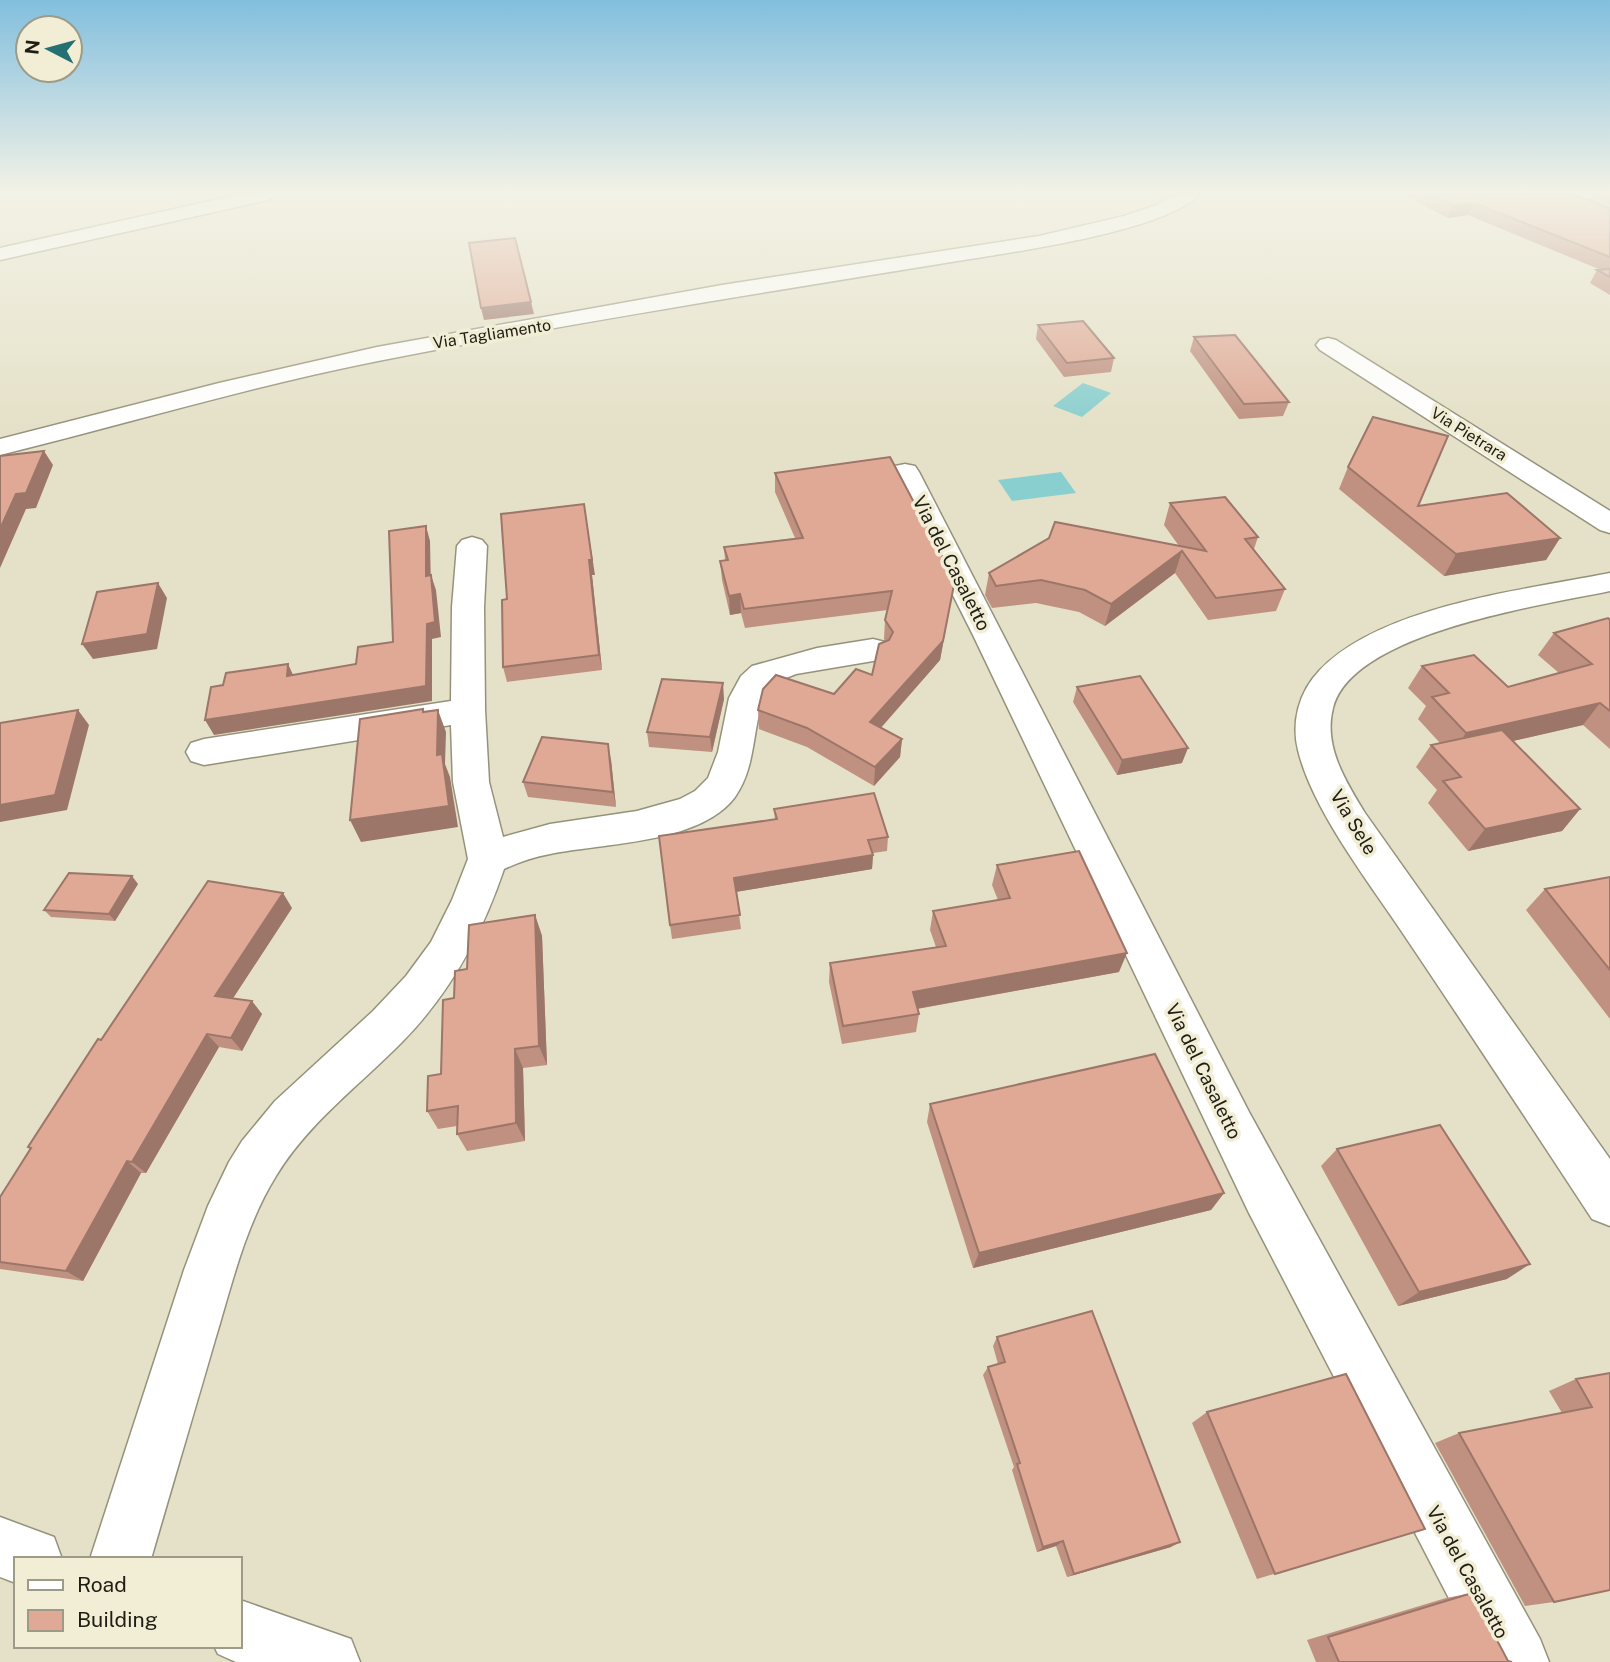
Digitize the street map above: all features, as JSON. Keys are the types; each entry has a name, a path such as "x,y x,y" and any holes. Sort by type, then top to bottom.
{"street":[{"name":"Via Tagliamento","path":"0,447 335,363 722,292 852,272"},
{"name":"Via Pietrara","path":"1328,345 1610,524"},
{"name":"Via del Casaletto","path":"905,472 965,585 1233,1129 1363,1379 1517,1662"},
{"path":"121,1557 211,1265 243,1186 260,1157 292,1117 406,1007 433,974 466,921 488,859 471,782 468,607 472,546"},
{"name":"Via Sele","path":"1610,582 1449,618 1374,645 1356,655 1329,681 1316,705 1312,725 1319,760 1366,843 1610,1201"},
{"path":"488,859 532,842 639,824 674,816 708,802 721,789 732,769 745,700 756,680 784,667 873,650"},
{"path":"204,752 468,710"},
{"path":"0,1547 28,1557"},
{"path":"242,1633 328,1662"}],"water":[{"path":"1083,383 1111,393 1082,417 1053,406"},
{"path":"1061,472 1076,493 1012,501 998,480"}],"building":[{"path":"474,272 523,272 531,302 481,308"},
{"path":"1083,321 1114,358 1067,363 1038,325"},
{"path":"1235,335 1289,402 1244,404 1194,337"},
{"path":"1373,417 1448,436 1418,506 1507,493 1560,538 1456,554 1348,467"},
{"path":"44,451 26,493 16,494 0,529 0,456"},
{"path":"890,457 955,580 943,641 870,722 902,739 875,767 807,728 758,710 763,689 776,675 834,694 856,669 872,675 879,644 889,640 893,632 885,620 892,591 744,609 740,594 729,596 720,561 728,560 724,547 803,538 775,473"},
{"path":"1225,497 1258,537 1245,539 1285,589 1216,598 1182,551 1111,604 1085,590 1041,580 996,586 989,573 1049,538 1055,522 1206,551 1170,503"},
{"path":"584,504 592,560 589,560 599,655 503,667 502,600 507,599 501,514"},
{"path":"426,526 426,576 431,575 435,622 427,624 426,686 205,720 211,687 223,685 226,673 288,664 287,676 356,664 358,647 393,642 389,531"},
{"path":"158,583 147,634 82,644 97,592"},
{"path":"1608,618 1610,711 1600,703 1466,733 1432,697 1449,693 1422,666 1474,655 1508,687 1592,664 1554,633"},
{"path":"1140,676 1188,748 1122,760 1077,687"},
{"path":"662,679 723,683 710,737 647,732"},
{"path":"423,709 423,712 438,710 437,755 442,754 449,806 350,820 360,719"},
{"path":"78,710 55,795 0,805 0,723"},
{"path":"1502,730 1580,809 1485,829 1443,781 1461,777 1431,745"},
{"path":"542,737 608,744 613,792 523,782"},
{"path":"874,793 888,837 868,840 873,855 734,878 740,915 670,925 659,836 777,819 774,809"},
{"path":"1079,851 1127,953 913,992 919,1014 843,1026 830,963 946,946 933,911 1010,898 997,865"},
{"path":"69,873 132,876 109,914 44,910"},
{"path":"1610,877 1610,970 1545,889"},
{"path":"208,881 283,893 215,996 252,1001 231,1038 207,1034 132,1162 127,1161 66,1271 0,1262 0,1197 31,1148 28,1147 98,1039 101,1040"},
{"path":"535,915 539,1046 515,1049 516,1123 457,1134 458,1106 427,1111 428,1076 441,1074 443,1000 454,998 455,971 467,969 469,925"},
{"path":"1155,1054 1224,1193 979,1253 930,1104"},
{"path":"1440,1125 1530,1264 1419,1292 1337,1149"},
{"path":"1092,1311 1180,1542 1074,1574 1063,1541 1043,1547 1017,1464 1020,1463 988,1367 1005,1362 997,1337"},
{"path":"1610,1373 1610,1590 1554,1602 1459,1433 1592,1407 1576,1379"},
{"path":"1346,1374 1425,1529 1275,1574 1207,1412"},
{"path":"1472,1593 1508,1661 1512,1662 1339,1662 1328,1637"}]}
